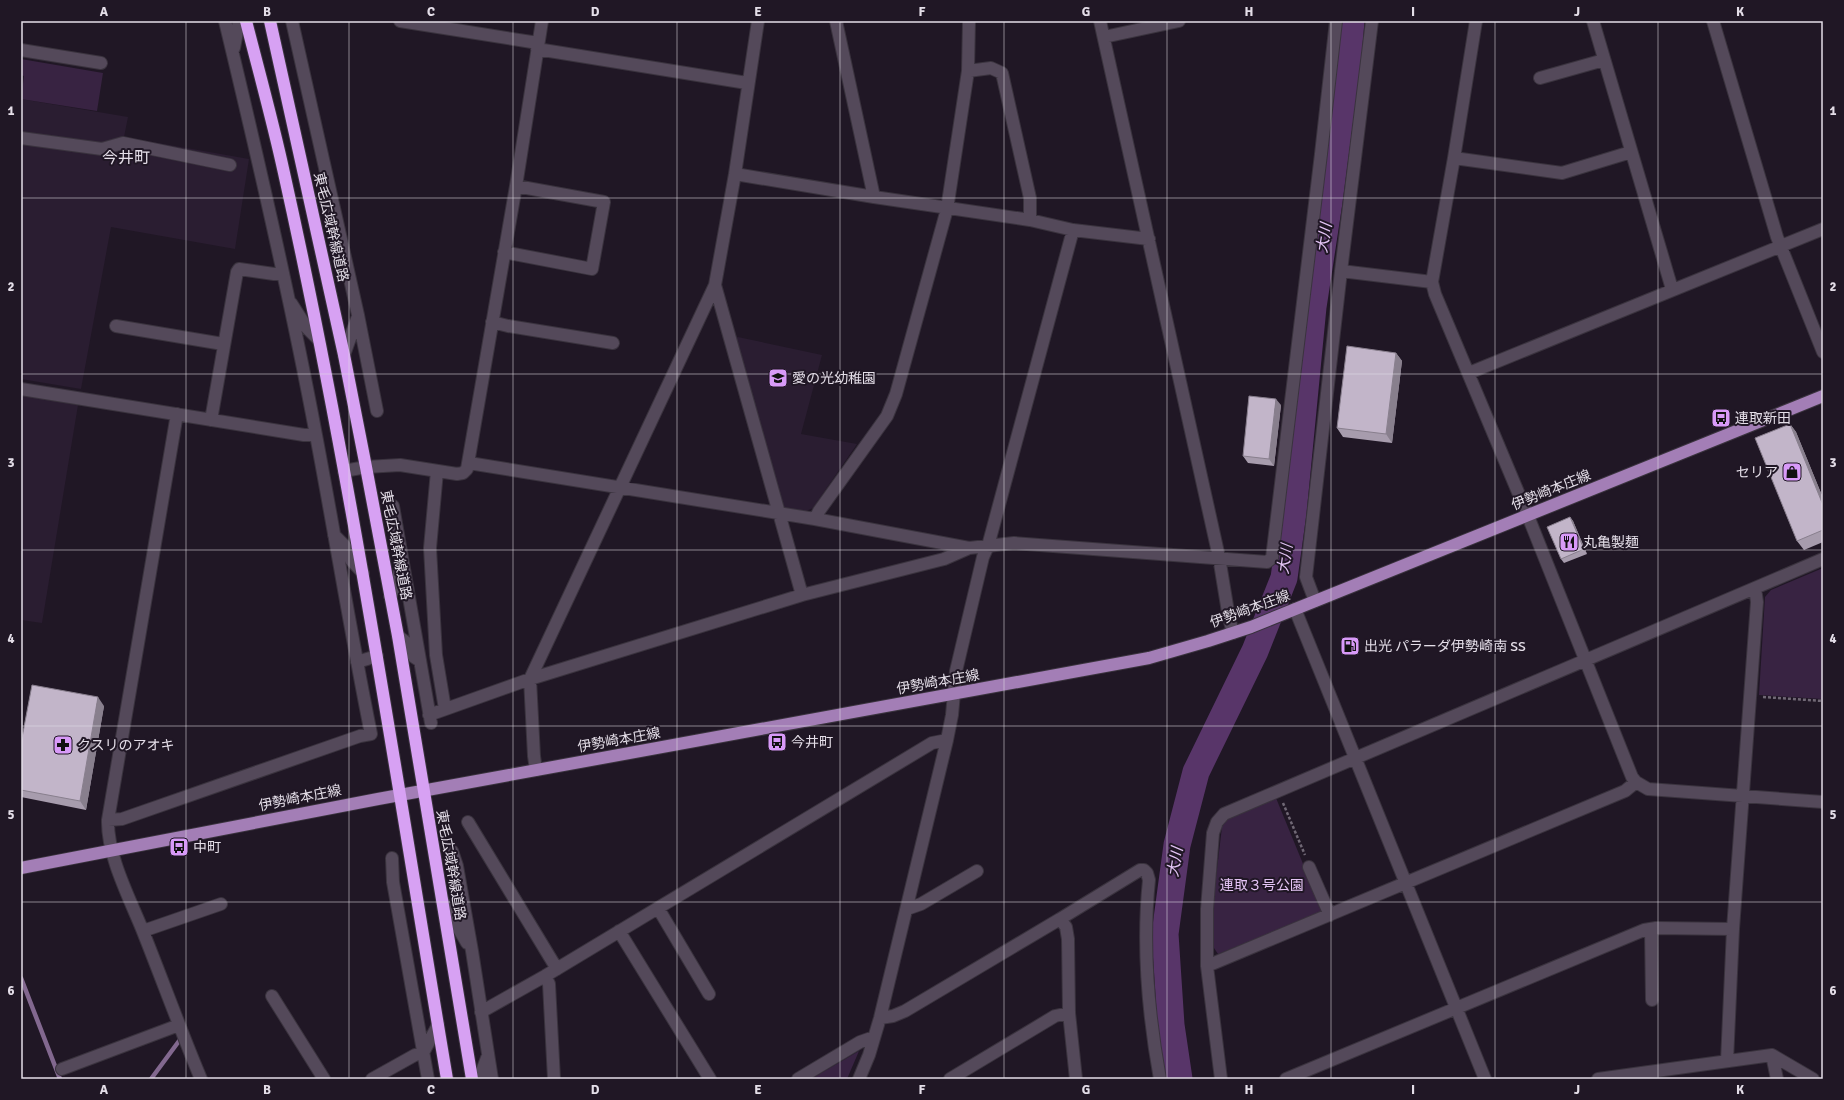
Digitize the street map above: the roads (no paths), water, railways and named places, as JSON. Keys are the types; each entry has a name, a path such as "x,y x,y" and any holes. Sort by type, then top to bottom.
{"highway":[{"path":"246,21 284,172 344,471 363,573 447,1079"},
{"name":"東毛広域幹線道路","path":"270,21 344,355 366,467 398,636 472,1079"}],"main road":[{"name":"伊勢崎本庄線","path":"21,868 423,791 1149,658 1251,627 1823,396"}],"street":[{"path":"108,820 122,819 360,736 371,734 316,435 289,300 257,149 225,21"},
{"path":"233,54 239,21"},
{"path":"292,21 358,315 377,411"},
{"path":"400,21 421,23 538,46 747,83"},
{"path":"344,471 366,467 400,465 457,474 463,473 469,463 516,186 542,21"},
{"path":"536,770 530,679 715,285 735,174 747,83 758,21"},
{"path":"836,21 874,197"},
{"path":"815,520 819,511 887,416 892,405 947,209 968,71 969,21"},
{"path":"1100,21 1219,557 1229,618 1233,633"},
{"path":"1104,37 1179,21"},
{"path":"469,463 621,487 970,548 1014,542 1219,557 1267,562 1272,558 1336,21"},
{"path":"1315,601 1306,577 1341,271 1372,21"},
{"path":"1476,21 1432,282 1435,294 1528,516 1632,777 1636,782 1648,789 1823,802"},
{"path":"1592,21 1672,289"},
{"path":"1713,21 1780,246 1823,352"},
{"path":"21,50 101,64"},
{"path":"1540,78 1604,60"},
{"path":"968,71 991,68 1002,73 1030,198 1030,220"},
{"path":"21,138 102,149 123,143 230,165"},
{"path":"1454,158 1562,174 1631,152"},
{"path":"735,174 947,209 1030,220 1074,230 1149,239"},
{"path":"504,252 592,270 604,202 516,186"},
{"path":"1469,373 1672,289 1823,229"},
{"path":"859,1079 880,1018 907,909 947,740 952,715 956,671 983,557 988,546 1074,230"},
{"path":"211,420 223,344 237,272 239,269 274,274 283,273"},
{"path":"1341,271 1432,282"},
{"path":"715,285 802,595"},
{"path":"289,300 307,328 318,339"},
{"path":"344,355 358,315"},
{"path":"492,322 508,326 613,343"},
{"path":"116,326 223,344"},
{"path":"21,389 304,435 316,435"},
{"path":"177,414 108,820 108,831 118,868 178,1025 201,1079"},
{"path":"437,471 430,548 436,655 445,709"},
{"path":"393,506 430,719 445,709 530,679 802,595 944,559 970,548"},
{"path":"334,535 346,546 351,560 363,573"},
{"path":"390,596 397,584 403,558"},
{"path":"1220,1079 1207,966 1208,901 1213,833 1217,822 1224,814 1823,559"},
{"path":"1726,1061 1733,929 1757,602 1755,588"},
{"path":"1293,610 1356,759 1485,1079"},
{"path":"398,636 407,643 414,657 421,662"},
{"path":"357,662 376,656"},
{"path":"481,1012 557,969 932,743 947,740"},
{"path":"1207,966 1406,884 1625,791 1636,782"},
{"path":"468,822 557,969"},
{"path":"452,851 457,866 472,951 487,1056 492,1079"},
{"path":"392,858 393,882 428,1079"},
{"path":"1309,867 1330,915"},
{"path":"880,1018 893,1016 905,1011 1140,870 1144,870 1147,873 1149,880 1145,938 1146,968 1160,1079"},
{"path":"907,909 921,904 977,871"},
{"path":"441,898 472,951"},
{"path":"143,931 221,904"},
{"path":"658,908 709,994"},
{"path":"1060,919 1066,927 1068,939 1069,1013 1076,1079"},
{"path":"1651,929 1652,1000"},
{"path":"1286,1079 1302,1076 1644,930 1733,929"},
{"path":"619,931 710,1079"},
{"path":"545,976 549,984 554,1079"},
{"path":"272,996 324,1079"},
{"path":"950,1079 1055,1016 1069,1013"},
{"path":"62,1069 178,1025"},
{"path":"372,1079 423,1052 438,1025"},
{"path":"798,1079 860,1042 874,1037"},
{"path":"1772,1055 1777,1079"},
{"path":"1598,1079 1772,1055 1813,1079"},
{"path":"479,1079 487,1056"}],"waterway":[{"name":"大川","path":"1179,1079 1171,1025 1165,934 1177,845 1196,772 1255,651 1284,578 1293,513 1313,307 1329,202 1348,57 1351,21"},
{"path":"21,978 60,1079"},
{"path":"151,1079 179,1041"}],"place":[{"name":"愛の光幼稚園","path":"778,378"},
{"name":"連取新田","path":"1721,418"},
{"name":"セリア","path":"1792,472"},
{"name":"丸亀製麺","path":"1569,542"},
{"name":"出光 パラーダ伊勢崎南 SS","path":"1350,646"},
{"name":"今井町","path":"777,742"},
{"name":"クスリのアオキ","path":"63,745"},
{"name":"中町","path":"179,847"}],"district":[{"name":"今井町","path":"126,158"}],"park label":[{"name":"連取３号公園","path":"1262,885"}]}
